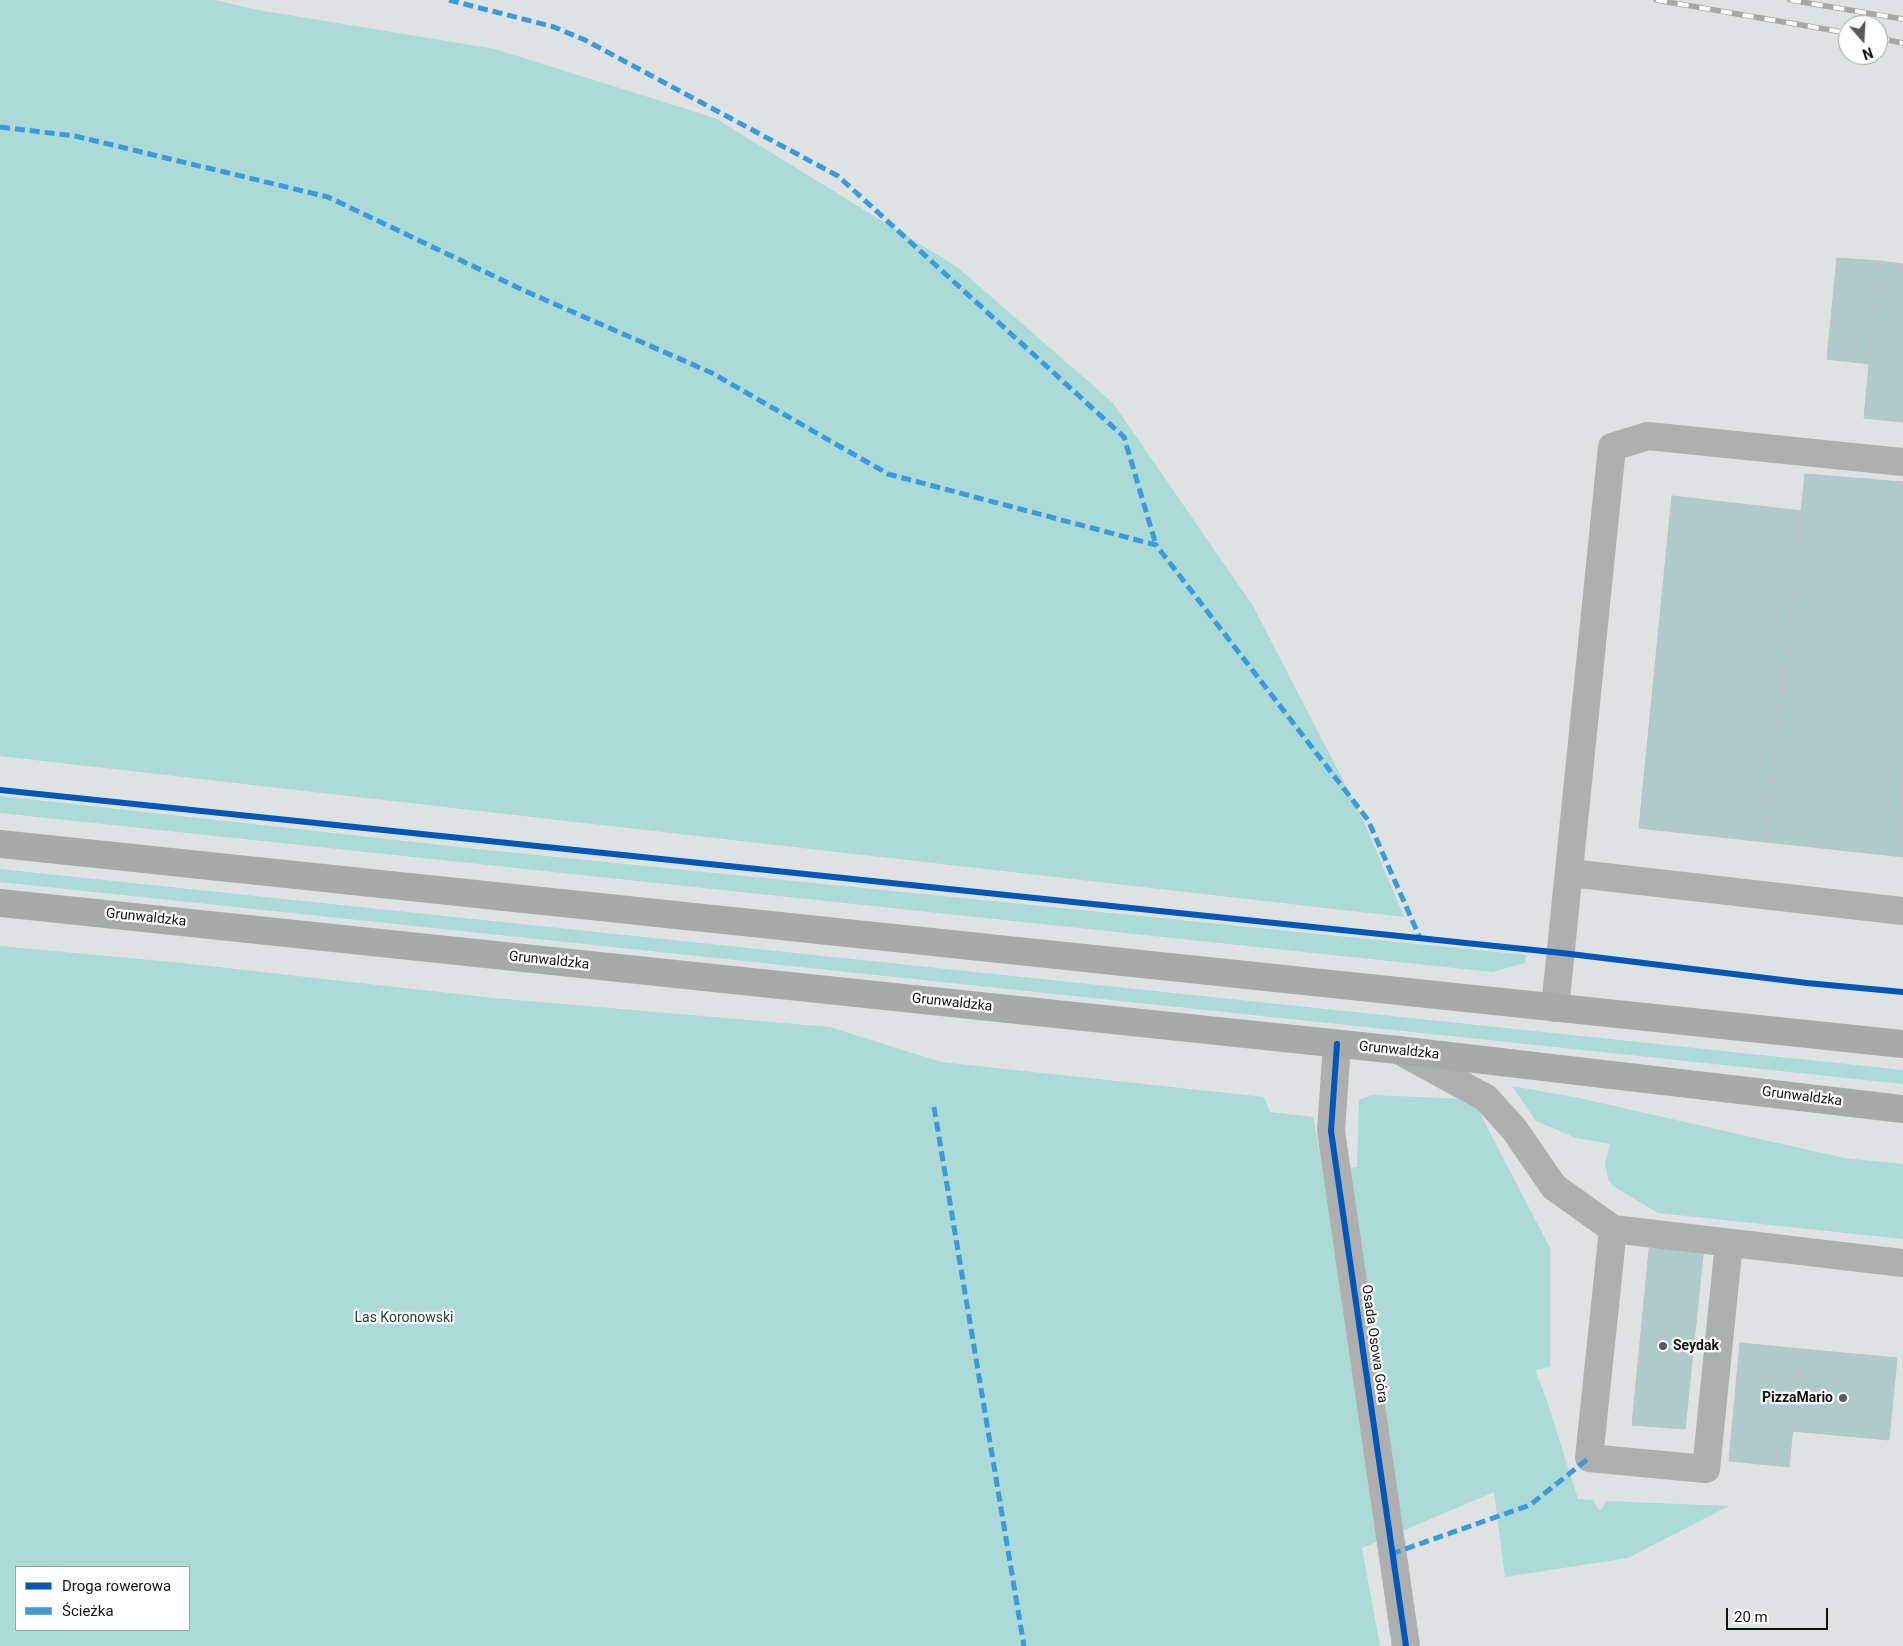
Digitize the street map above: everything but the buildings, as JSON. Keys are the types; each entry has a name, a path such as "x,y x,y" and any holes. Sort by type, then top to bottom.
{"main road":[{"path":"0,844 1903,1044"},
{"name":"Grunwaldzka","path":"0,903 1398,1050 1903,1109"}],"street":[{"path":"1555,1008 1612,448 1648,436 1903,462"},
{"path":"1570,873 1903,911"},
{"name":"Osada Osowa Góra","path":"1337,1044 1331,1131 1406,1646"},
{"path":"1398,1050 1486,1098 1514,1129 1554,1187 1613,1229 1903,1263"},
{"path":"1613,1229 1589,1458 1706,1469 1729,1242"}],"green space":[{"path":"0,0 215,0 258,10 495,49 715,118 957,267 1113,403 1253,606 1362,817 1404,917 0,756"},
{"path":"0,796 477,849 1526,955 1525,963 1492,972 0,813"},
{"path":"0,869 1903,1070 1903,1084 0,882"},
{"name":"Las Koronowski","path":"0,946 182,963 494,998 830,1027 941,1062 1264,1097 1270,1112 1313,1117 1323,1172 1357,1167 1359,1100 1372,1095 1463,1099 1475,1104 1550,1248 1550,1367 1535,1370 1547,1401 1578,1499 1593,1500 1598,1509 1602,1509 1606,1501 1729,1506 1628,1558 1505,1577 1494,1492 1362,1548 1380,1646 0,1646"},
{"path":"1512,1086 1579,1098 1844,1158 1903,1164 1903,1239 1658,1213 1613,1186 1608,1179 1605,1163 1610,1144 1576,1138 1536,1121"}],"railway":[{"path":"1656,0 1838,31"},
{"path":"1790,0 1903,19"},
{"path":"1888,40 1903,43"}],"marked path":[{"path":"449,0 554,27 585,40 838,176 1124,437 1156,545"},
{"path":"0,127 75,136 328,197 525,291 712,373 888,474 1156,545 1368,820 1420,938"},
{"path":"934,1107 1024,1646"},
{"path":"1391,1554 1530,1505 1589,1458"}],"cycle path":[{"path":"0,790 1562,953 1807,983 1903,992"},
{"path":"1337,1044 1331,1131 1406,1646"}],"place":[{"name":"Seydak","path":"1663,1346"},
{"name":"PizzaMario","path":"1843,1398"}]}
